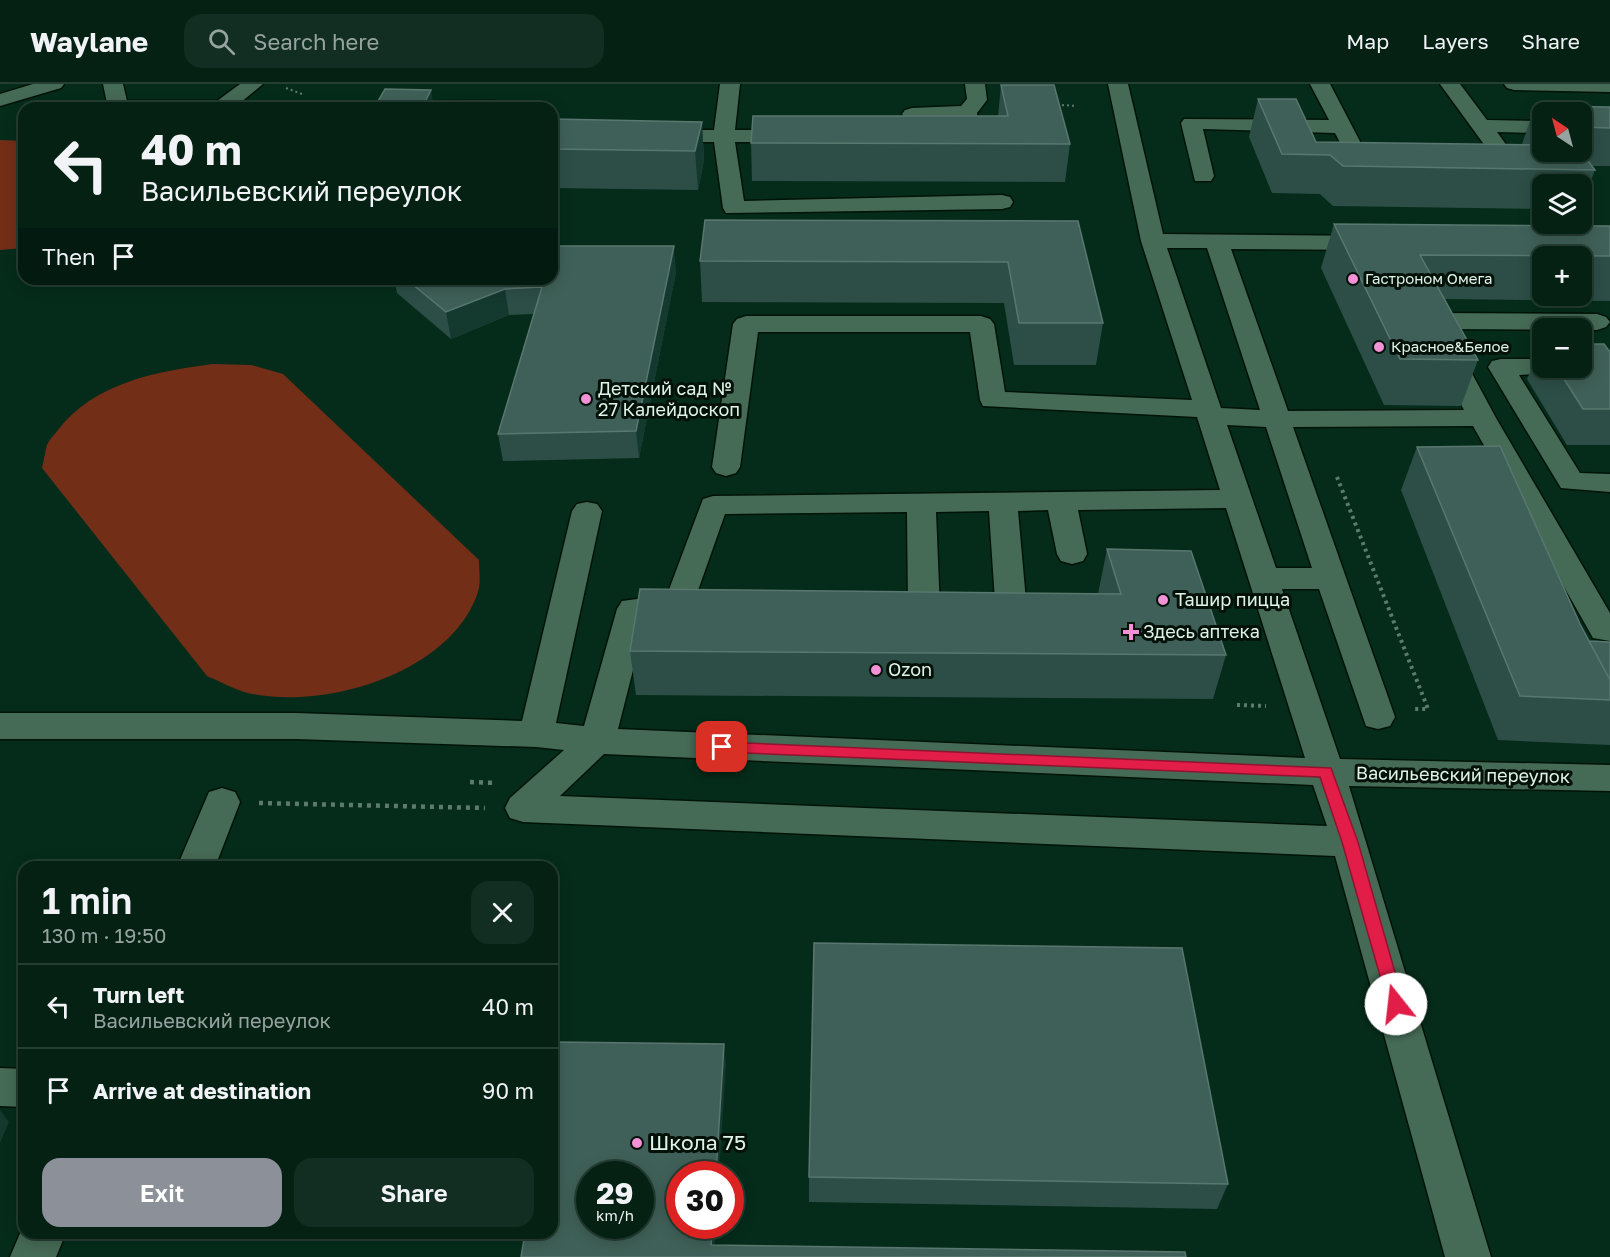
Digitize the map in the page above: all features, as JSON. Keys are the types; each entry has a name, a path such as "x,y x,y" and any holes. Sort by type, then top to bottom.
{"street":[{"path":"0,100 54,84"},
{"path":"113,84 117,102"},
{"path":"229,102 253,84"},
{"path":"730,84 724,136 734,208 1002,202"},
{"path":"921,136 969,136 977,108 975,84"},
{"path":"1118,84 1153,241 1350,842 1468,1257"},
{"path":"1320,84 1358,156 1404,158"},
{"path":"1449,84 1483,126 1507,161 1461,159"},
{"path":"1514,84 1610,86"},
{"path":"912,114 977,108"},
{"path":"1203,176 1191,123 1341,127"},
{"path":"1483,126 1532,127"},
{"path":"633,137 814,136"},
{"path":"1153,241 1396,244"},
{"path":"1217,242 1378,717"},
{"path":"1597,322 1431,321 1482,418 1604,630 1610,630"},
{"path":"726,467 746,324 981,324 993,400 1209,412 1277,419 1482,418"},
{"path":"1455,366 1532,367"},
{"path":"1501,367 1571,482 1610,483"},
{"path":"679,605 713,505 1238,499"},
{"path":"921,502 912,610 1011,612 1003,501"},
{"path":"1061,501 1072,554"},
{"path":"536,734 587,511"},
{"path":"1263,578 1333,579"},
{"path":"523,808 598,739 633,609 679,605 714,606"},
{"name":"Васильевский переулок","path":"0,726 296,726 536,734 628,743 1326,772 1610,778"},
{"path":"198,861 222,802"},
{"path":"523,808 1350,842"},
{"path":"0,1087 18,1088"},
{"path":"33,1257 40,1239"}],"path":[{"path":"286,88 301,94"},
{"path":"1062,105 1077,106"},
{"path":"1237,705 1268,706"},
{"path":"222,802 523,808"}],"shaded area":[{"path":"0,140 18,141 18,248 0,250"},
{"path":"213,364 251,365 283,374 479,560 478,592 463,621 441,645 412,665 380,680 345,691 309,696 275,697 244,692 207,676 42,468 50,439 73,414 108,390 149,376"}],"building":[{"path":"1001,85 1054,85 1070,144 751,143 753,116 1008,116"},
{"path":"385,89 431,90 425,102 377,102"},
{"path":"1258,99 1296,99 1316,142 1532,145 1532,162 1589,162 1595,170 1343,166 1330,155 1282,154"},
{"path":"1592,107 1610,107 1610,128 1592,127"},
{"path":"558,119 702,122 695,151 558,149"},
{"path":"705,220 1078,221 1103,323 1019,323 1008,262 700,261"},
{"path":"1334,224 1532,225 1532,234 1592,234 1592,226 1610,226 1610,256 1592,256 1592,246 1532,246 1532,256 1420,255 1478,360 1400,359"},
{"name":"Детский сад № 27 Калейдоскоп","path":"558,246 674,246 636,431 498,434 542,287 505,289 446,312 413,285 558,285"},
{"path":"1592,344 1604,344 1610,352 1610,409 1583,409 1563,378 1592,378"},
{"path":"1500,446 1580,624 1610,680 1610,700 1520,696 1417,447"},
{"path":"1107,549 1191,551 1226,655 630,651 640,589 1121,594"},
{"path":"1589,641 1610,642 1610,680"},
{"path":"814,943 1182,948 1228,1184 809,1177"},
{"name":"Школа 75","path":"558,1042 724,1044 717,1161 666,1161 666,1239 712,1239 711,1245 1185,1252 1186,1257 521,1257 524,1239 558,1239"}],"place":[{"name":"Гастроном Омега","path":"1353,279"},
{"name":"Красное&Белое","path":"1379,347"},
{"name":"Детский сад № 27 Калейдоскоп","path":"586,399"},
{"name":"Ташир пицца","path":"1163,600"},
{"name":"Здесь аптека","path":"1131,632"},
{"name":"Ozon","path":"876,670"},
{"name":"Школа 75","path":"637,1143"}],"route":[{"path":"722,747 1326,772 1350,842 1396,1004"}]}
